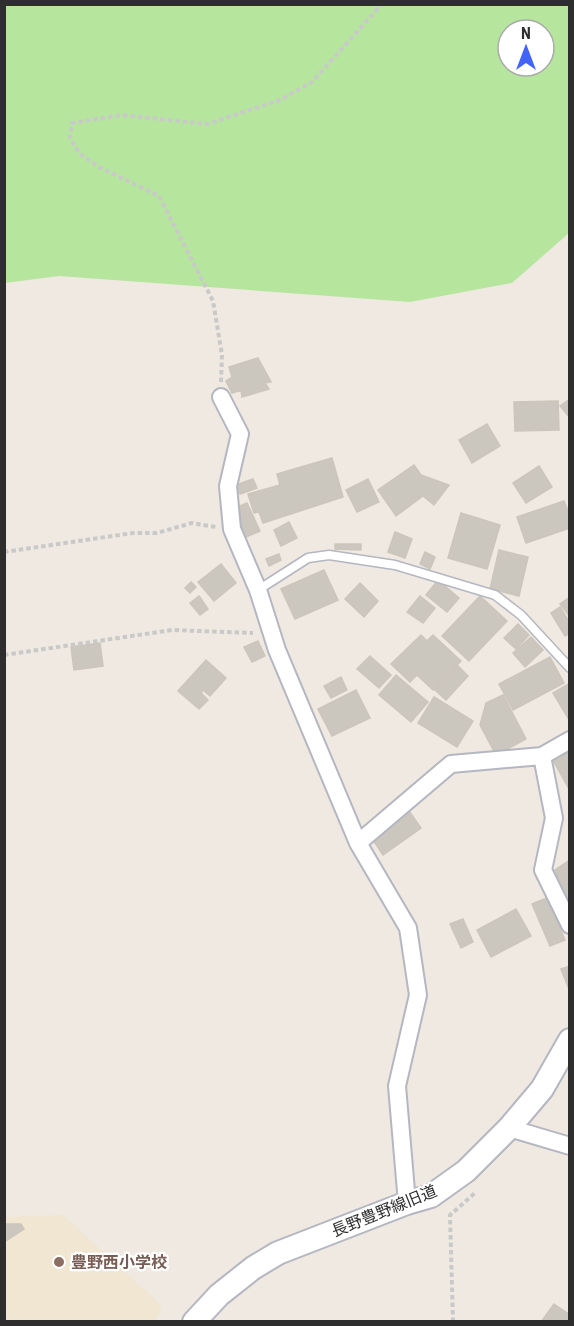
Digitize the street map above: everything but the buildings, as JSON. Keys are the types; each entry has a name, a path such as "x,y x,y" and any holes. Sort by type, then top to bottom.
{"street":[{"path":"220,397 240,434 228,486 232,529 240,554 258,590 277,650 358,843 408,928 418,995 397,1086 407,1203"},
{"path":"358,843 451,764 542,756 570,740"},
{"path":"542,756 554,818 543,870 570,925"},
{"name":"長野豊野線旧道","path":"194,1322 219,1295 253,1268 278,1253 407,1203 431,1196 466,1171 509,1128 542,1089 570,1040"},
{"path":"509,1128 570,1146"}],"lane":[{"path":"258,590 308,558 329,555 395,565 495,595 521,615 570,668"}],"path":[{"path":"220,397 222,355 213,301 159,196 99,167 79,153 70,138 72,123 122,115 207,124 280,100 312,82 382,4"},
{"path":"4,552 133,533 157,533 192,523 232,529"},
{"path":"4,655 172,630 272,634"},
{"path":"453,1322 450,1215 483,1185"}],"shaded area":[{"name":"豊野西小学校","path":"63,1215 162,1306 156,1321 5,1321 4,1217"}],"green space":[{"path":"4,5 569,5 569,233 512,283 410,302 59,276 5,283"}],"place":[{"name":"豊野西小学校","path":"59,1262"}]}
